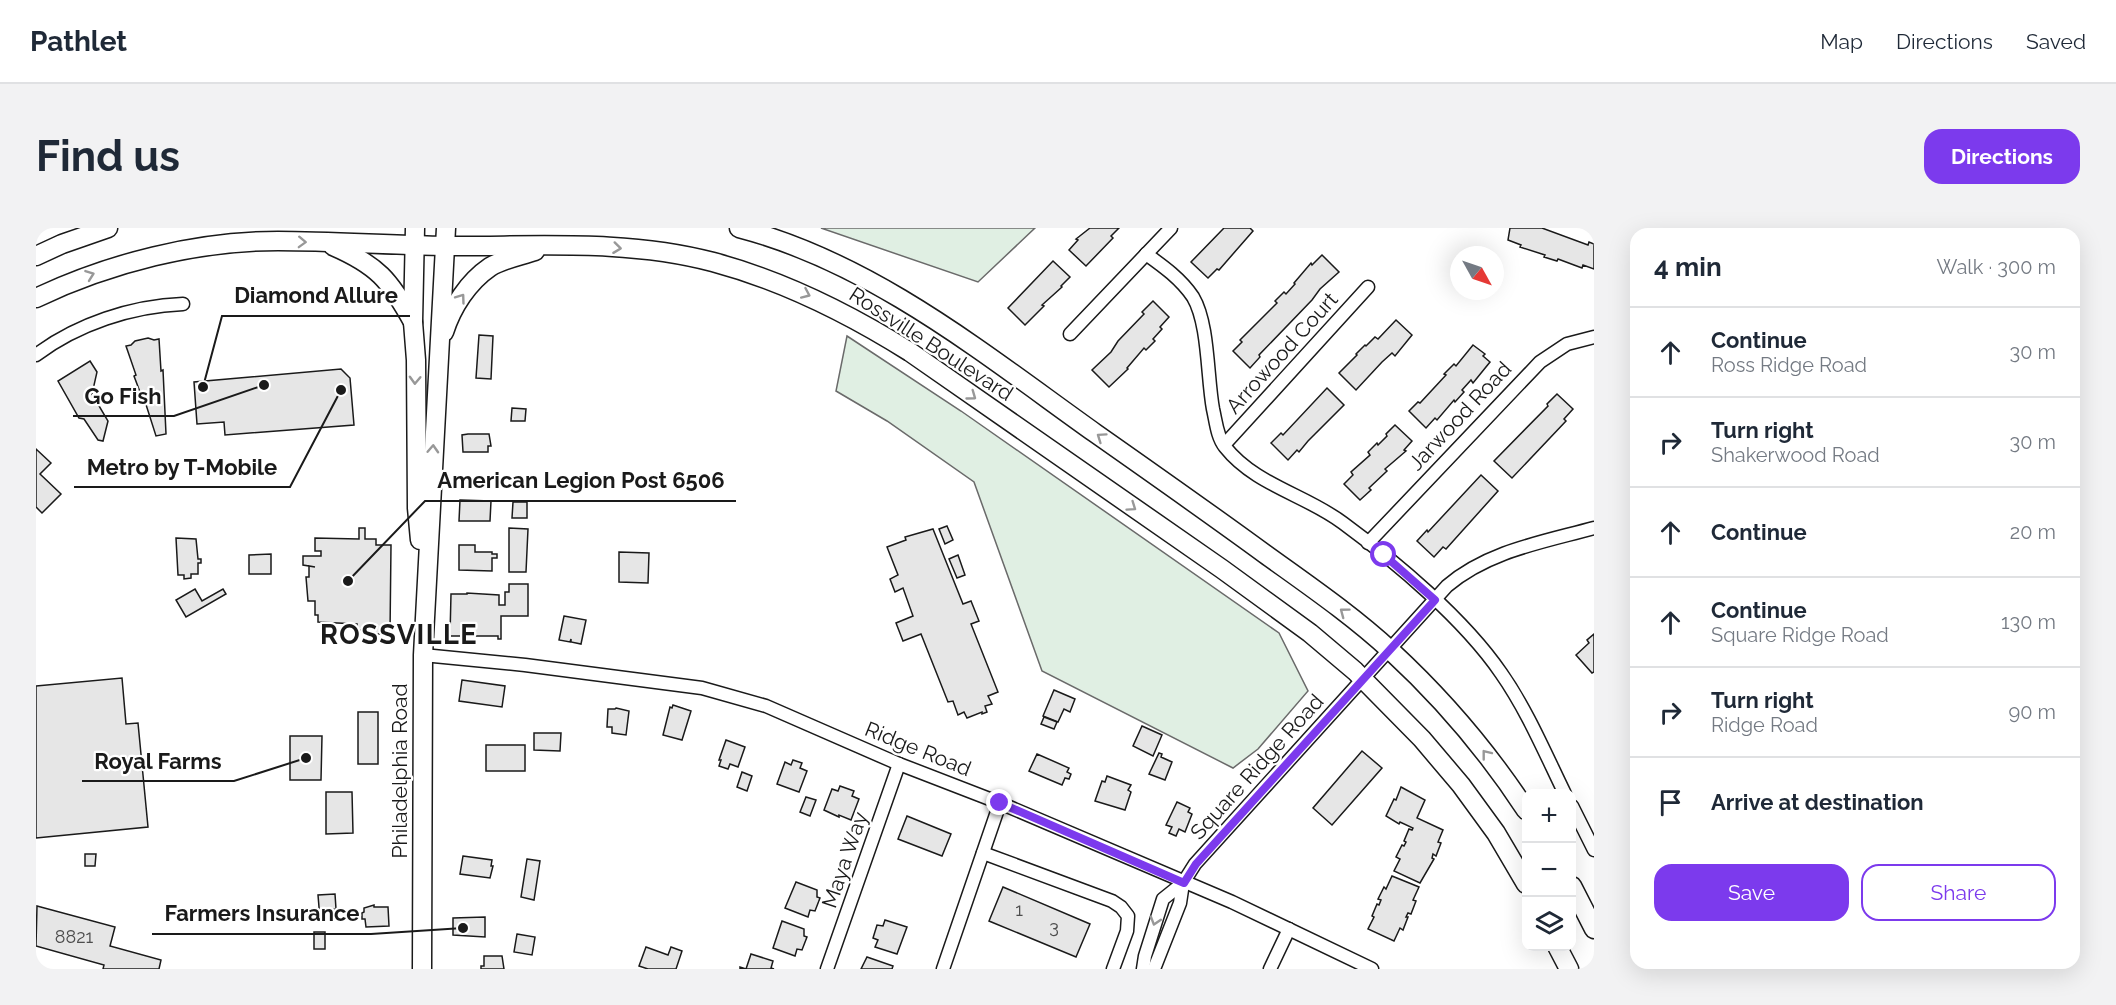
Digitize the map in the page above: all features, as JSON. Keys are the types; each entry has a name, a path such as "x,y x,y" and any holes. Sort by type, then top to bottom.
{"main road":[{"path":"36,256 62,243 108,228"},
{"name":"Rossville Boulevard","path":"739,228 831,261 880,286 922,312 1272,559 1357,622 1389,650 1453,714 1489,757 1522,803"},
{"name":"Rossville Boulevard","path":"36,298 104,270 187,250 237,243 277,241 326,243 415,236 600,246 664,253 712,261 800,291 850,316 910,352 1183,541 1310,633 1363,679 1422,739 1461,785 1496,833 1522,876"},
{"name":"Philadelphia Road","path":"415,236 413,322 416,360 417,515 427,574"},
{"name":"Philadelphia Road","path":"422,969 423,655 445,237"},
{"path":"326,243 353,255 378,271 399,297 413,322"},
{"path":"438,351 453,309 474,281 502,261 559,244"},
{"path":"1576,894 1594,929"},
{"path":"1560,951 1569,969"}],"street":[{"path":"1070,334 1171,228"},
{"path":"1146,254 1167,269 1187,289 1198,310 1212,405 1220,439 1224,445 1247,468 1276,487 1342,521 1435,600 1479,645 1501,673 1521,706 1562,789"},
{"name":"Arrowood Court","path":"1224,445 1368,287"},
{"path":"36,355 67,335 103,320 161,305 183,304"},
{"name":"Jarwood Road","path":"1368,543 1540,362 1567,344 1594,337"},
{"name":"Square Ridge Road","path":"1143,969 1163,899 1184,883 1196,864 1389,650 1461,574 1504,553 1594,528"},
{"name":"Ridge Road","path":"423,655 525,664 702,688 766,706 899,764 1000,803 1232,902 1372,969"},
{"name":"Maya Way","path":"827,969 899,764"},
{"path":"943,969 1000,803"},
{"path":"1576,814 1594,850"},
{"path":"983,853 1104,898 1121,907 1128,916 1127,931 1113,969"},
{"name":"Square Ridge Road","path":"1154,969 1180,903 1184,883"},
{"path":"1270,969 1290,929"}],"green space":[{"path":"821,228 1035,228 978,282"},
{"path":"847,336 961,411 1279,633 1308,691 1258,749 1233,768 1042,671 974,482 887,421 836,391"}],"building":[{"path":"1090,228 1119,228 1111,236 1113,238 1086,266 1069,250 1078,240 1076,239"},
{"path":"1224,228 1250,228 1253,231 1219,270 1217,269 1208,278 1191,262"},
{"path":"1510,228 1542,228 1588,245 1589,242 1594,244 1594,269 1583,265 1582,268 1558,259 1557,261 1520,247 1521,245 1508,240"},
{"path":"1322,255 1339,272 1320,289 1259,355 1260,357 1250,368 1233,351 1242,342 1240,340 1277,303 1275,301 1284,292 1286,294 1311,263 1312,265"},
{"path":"1053,261 1070,277 1025,325 1008,308"},
{"path":"1153,301 1169,317 1153,339 1155,341 1146,350 1144,348 1128,369 1109,387 1092,370 1111,352"},
{"path":"1396,320 1412,335 1395,356 1392,353 1356,390 1339,373 1365,345 1375,337 1378,339"},
{"path":"479,335 493,336 491,379 476,378"},
{"path":"148,338 159,339 161,371 163,370 166,434 156,436 142,392 134,376 136,375 126,346"},
{"path":"1473,345 1485,354 1483,356 1490,362 1473,383 1471,380 1462,390 1464,392 1455,402 1454,400 1437,420 1435,418 1426,428 1409,411 1418,402 1420,403 1454,364 1456,366"},
{"path":"90,361 97,372 92,394 108,421 103,441 98,440 84,419 79,418 58,381"},
{"path":"341,369 350,378 354,425 225,435 224,422 197,424 194,382"},
{"path":"1327,388 1344,405 1299,452 1297,450 1288,460 1271,443 1281,433 1283,435"},
{"path":"1557,394 1573,409 1564,419 1566,421 1512,478 1494,461"},
{"path":"512,408 526,409 525,421 511,421"},
{"path":"1395,425 1412,441 1404,450 1406,451 1385,469 1387,471 1360,500 1344,484 1353,475 1351,472 1370,455 1368,452 1387,436 1386,434"},
{"path":"489,434 491,446 488,446 488,452 463,452 462,435"},
{"path":"36,449 51,463 40,474 61,494 42,513 36,507"},
{"path":"1481,475 1498,491 1446,549 1443,547 1434,557 1417,541"},
{"path":"460,500 491,501 490,521 459,521"},
{"path":"513,502 527,502 527,518 512,518"},
{"path":"947,526 953,540 945,544 939,529"},
{"path":"359,528 365,528 365,539 376,539 376,545 391,545 390,634 369,634 369,630 357,630 357,624 318,622 318,615 315,615 315,601 308,601 306,577 309,577 309,566 303,565 303,556 321,556 321,551 315,551 315,538 359,539"},
{"path":"509,528 528,529 526,572 509,572"},
{"path":"933,529 963,604 971,601 979,621 971,624 998,692 988,696 992,704 985,706 987,712 967,718 964,712 958,715 953,701 948,702 921,634 903,641 896,623 913,616 903,588 895,592 890,579 898,575 887,547 906,540 905,537"},
{"path":"176,538 196,539 198,559 201,559 201,563 198,563 198,574 191,574 191,578 184,579 184,575 178,575"},
{"path":"459,545 475,545 475,552 497,554 497,558 492,558 492,571 459,570"},
{"path":"619,552 649,553 648,583 619,582"},
{"path":"271,554 271,574 249,574 249,555"},
{"path":"958,555 965,575 957,578 949,559"},
{"path":"509,584 528,584 528,616 501,616 501,639 498,639 498,636 450,636 451,594 499,595 499,605 505,605 505,592 509,592"},
{"path":"195,589 202,601 223,589 226,594 186,617 176,600"},
{"path":"564,616 586,620 581,644 571,642 571,639 570,642 559,640"},
{"path":"1594,634 1594,672 1592,673 1576,655 1589,643 1587,640"},
{"path":"122,678 126,724 138,723 148,827 36,838 36,686"},
{"path":"462,680 505,686 502,707 459,701"},
{"path":"1054,690 1075,699 1070,712 1064,709 1058,722 1043,716"},
{"path":"673,705 691,711 682,740 663,735 670,707 672,708"},
{"path":"608,709 629,711 626,735 612,733 612,727 607,727"},
{"path":"358,712 378,712 378,764 358,764"},
{"path":"1044,717 1057,722 1054,729 1041,724"},
{"path":"1142,726 1162,735 1153,756 1133,746"},
{"path":"534,733 561,733 560,751 534,750"},
{"path":"290,736 322,736 321,780 290,780"},
{"path":"726,740 745,747 738,767 730,764 728,769 719,766"},
{"path":"486,745 525,745 525,771 486,771"},
{"path":"1362,751 1382,768 1332,825 1313,808"},
{"path":"1159,753 1162,754 1161,757 1172,762 1165,780 1149,774"},
{"path":"1037,754 1069,768 1067,772 1071,774 1069,779 1065,778 1062,785 1029,771"},
{"path":"793,760 802,763 800,768 807,771 799,792 777,784 785,762 791,765"},
{"path":"742,772 752,776 747,791 737,787"},
{"path":"1107,776 1131,785 1125,810 1095,801 1102,781 1105,782"},
{"path":"840,786 854,791 852,796 859,799 851,820 824,810 832,789 838,791"},
{"path":"1401,787 1425,800 1417,818 1443,830 1436,856 1433,854 1434,859 1420,883 1394,871 1400,859 1396,857 1406,842 1404,841 1409,829 1413,828 1400,822 1399,824 1386,816"},
{"path":"326,792 352,792 353,833 326,834"},
{"path":"806,797 816,800 810,816 800,812"},
{"path":"1177,802 1190,808 1188,812 1192,814 1185,832 1179,829 1176,836 1169,833 1172,827 1166,825"},
{"path":"907,816 951,834 942,856 898,839"},
{"path":"85,854 96,854 95,866 85,866"},
{"path":"463,856 492,860 490,878 460,874"},
{"path":"527,859 540,861 534,900 521,897"},
{"path":"1392,876 1419,887 1413,900 1416,901 1411,914 1408,913 1403,930 1400,928 1394,941 1368,929 1377,904 1379,905 1381,900 1378,899"},
{"path":"796,882 817,890 817,897 820,898 815,911 810,910 808,917 785,908"},
{"path":"1003,887 1090,924 1076,957 989,921"},
{"path":"335,894 336,909 324,910 325,919 320,919 318,895"},
{"path":"374,905 374,907 388,907 389,926 366,927 362,913 364,908"},
{"path":"37,906 115,927 110,946 161,960 159,969 103,969 104,965 36,946"},
{"path":"485,917 485,937 453,935 453,918"},
{"path":"885,920 907,927 897,954 875,947 878,940 873,938 877,925 883,926"},
{"path":"782,921 804,929 804,936 807,937 802,950 797,949 795,956 773,948"},
{"path":"314,932 325,932 325,949 314,949"},
{"path":"517,934 535,937 532,955 514,952"},
{"path":"646,947 668,955 671,947 682,951 676,969 648,969 639,966"},
{"path":"751,954 773,961 771,968 774,969 746,969"},
{"path":"484,956 502,956 504,969 481,969 481,966 484,966"},
{"path":"867,957 893,966 892,969 861,969"}],"place":[{"name":"Go Fish","path":"264,385"},
{"name":"Diamond Allure","path":"203,387"},
{"name":"Metro by T-Mobile","path":"341,390"},
{"name":"American Legion Post 6506","path":"348,581"},
{"name":"Royal Farms","path":"306,758"},
{"name":"Farmers Insurance","path":"463,928"}],"district":[{"name":"ROSSVILLE","path":"399,635"}],"route":[{"path":"1000,803 1184,883 1196,864 1435,600 1384,555"}]}
